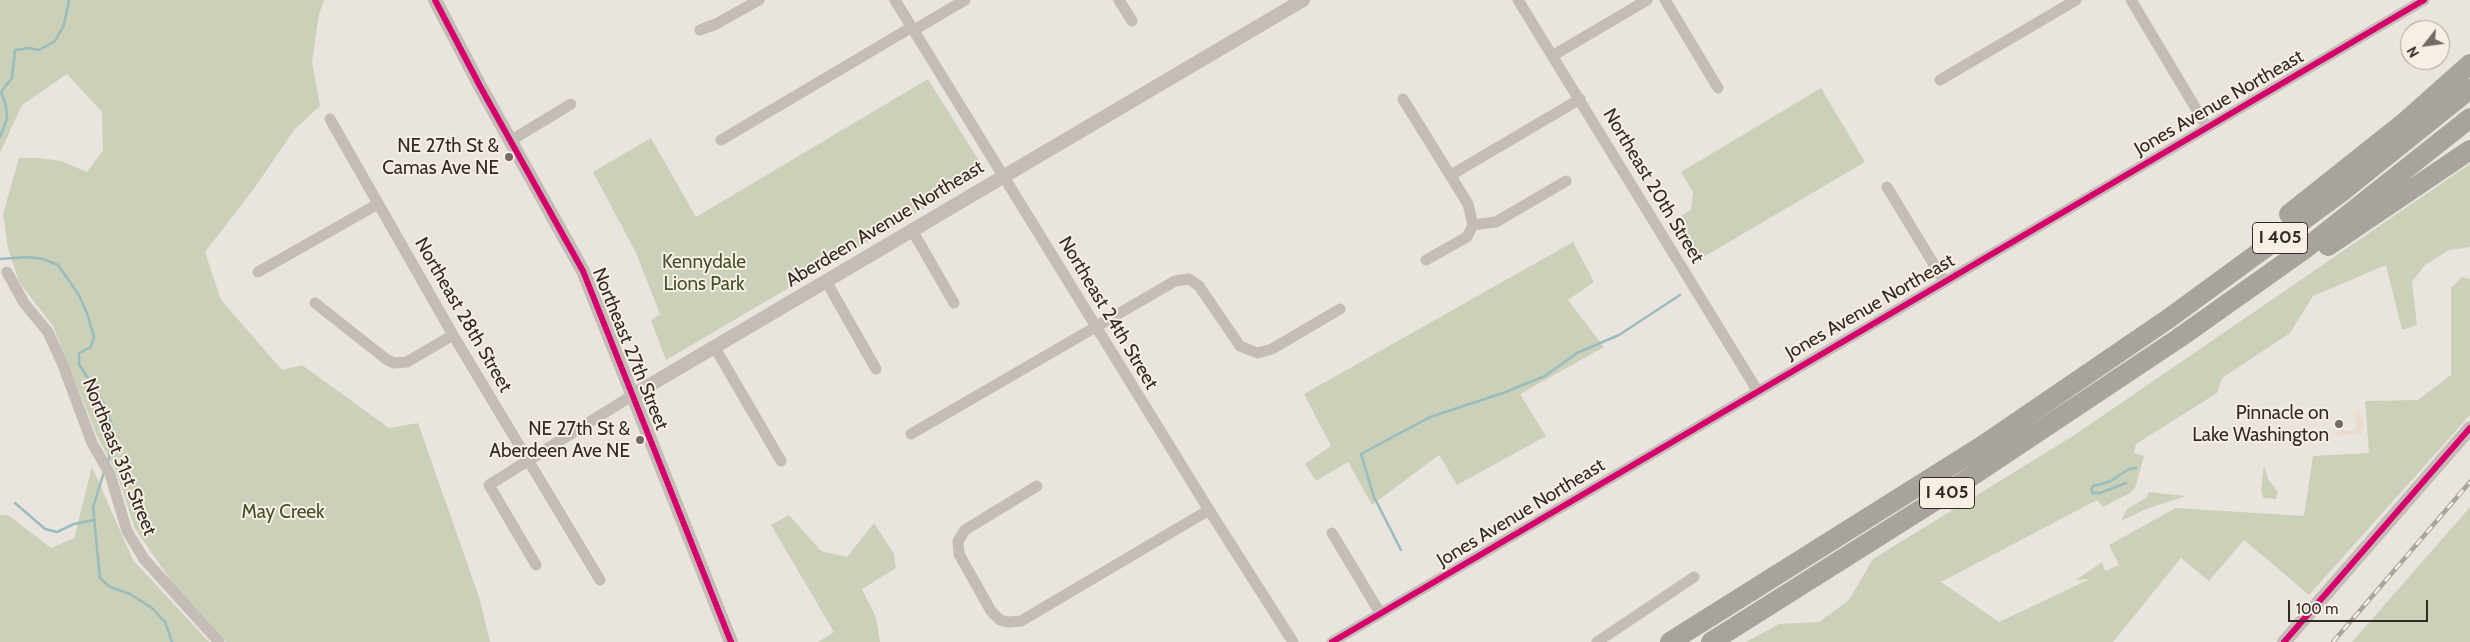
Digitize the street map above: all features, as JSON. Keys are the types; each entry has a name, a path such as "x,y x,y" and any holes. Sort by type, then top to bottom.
{"highway":[{"path":"2082,378 2351,166 2406,121 2470,64"},
{"name":"I 405","path":"1670,642 1926,482 2082,378 2284,235 2404,143 2470,88"},
{"name":"I 405","path":"1711,642 1936,500 2179,338 2306,248 2470,118"},
{"path":"2179,338 2295,268 2470,150"}],"street":[{"name":"Northeast 27th Street","path":"435,0 447,27 583,271 731,642"},
{"path":"700,30 716,24 759,0"},
{"name":"Northeast 24th Street","path":"895,0 1209,510 1293,642"},
{"path":"721,140 965,0"},
{"path":"1119,0 1132,20"},
{"name":"Aberdeen Avenue Northeast","path":"536,565 490,485 714,346 1303,0"},
{"name":"Northeast 20th Street","path":"1518,0 1758,390"},
{"path":"1552,56 1647,0"},
{"path":"1665,0 1718,88"},
{"path":"1940,80 2076,0"},
{"path":"2131,0 2207,127"},
{"name":"Jones Avenue Northeast","path":"1332,642 2424,0"},
{"path":"1404,99 1471,211 1473,225 1466,237 1426,260"},
{"path":"1450,175 1580,99"},
{"path":"510,141 571,104"},
{"name":"Northeast 28th Street","path":"330,118 453,336 600,580"},
{"path":"1473,225 1496,222 1566,181"},
{"path":"1887,188 1944,281"},
{"path":"258,272 378,204"},
{"path":"912,230 954,303"},
{"name":"Northeast 31st Street","path":"7,272 24,303 48,332 63,365 83,422 110,474 121,518 132,540 144,559 219,642"},
{"path":"911,434 1168,285 1189,279 1204,292 1233,339 1248,351 1257,353 1272,348 1340,308"},
{"path":"826,281 876,369"},
{"path":"315,303 386,360 394,363 407,362 453,336"},
{"path":"714,346 782,461"},
{"path":"2284,642 2470,428"},
{"path":"1037,486 965,530 958,541 960,554 991,611 1000,620 1008,622 1021,622 1209,510"},
{"path":"1332,533 1380,613"},
{"path":"1597,642 1694,577"}],"green space":[{"name":"May Creek","path":"0,0 324,0 319,14 312,62 320,106 294,130 253,190 205,252 221,300 282,370 302,365 389,428 418,423 480,600 490,642 226,642 172,582 135,529 116,471 98,438 53,326 19,282 8,248 3,214 19,158 61,161 87,172 103,150 102,112 67,74 22,105 0,153"},
{"name":"Kennydale Lions Park","path":"928,79 986,172 666,360 651,320 660,314 636,253 593,172 651,138 696,217"},
{"path":"1821,88 1865,162 1695,262 1671,222 1691,210 1693,192 1681,172"},
{"path":"2470,164 2470,247 2449,250 2425,265 2412,282 2417,325 2402,330 2386,265 2313,296 2290,333 2222,378 2217,393 2136,444 2134,453 2144,456 2135,488 2130,493 2103,507 2097,500 1941,582 1999,622 2090,579 2076,580 2102,562 2105,571 2119,565 2109,545 2176,508 2304,516 2313,456 2369,453 2365,401 2418,400 2451,375 2451,288 2462,277 2470,279 2470,415 2309,595 2244,540 2209,581 2181,558 2113,642 1746,642 1779,624 1819,622 1849,600 1873,559 2073,436"},
{"path":"1573,242 1594,282 1568,300 1604,347 1520,394 1546,436 1457,485 1439,455 1372,505 1348,462 1316,481 1305,464 1331,446 1304,394"},
{"path":"2264,465 2268,479 2278,492 2276,499 2263,498 2261,490"},
{"path":"92,467 133,560 209,642 0,642 0,515 8,515 51,548 74,538"},
{"path":"2149,492 2186,496 2146,509 2121,521 2127,509 2146,498"},
{"path":"2470,507 2470,642 2352,642"},
{"path":"789,515 821,551 847,557 874,523 894,554 896,568 862,589 876,617 880,642 818,642 834,632 771,525"}],"shaded area":[{"path":"2358,411 2364,420 2362,434 2335,435 2342,429 2343,431 2357,430 2355,415 2351,415"}],"waterway":[{"name":"May Creek","path":"0,137 7,119 6,106 1,92 12,78 15,50 29,48 39,50 55,41 64,25 69,0"},
{"name":"May Creek","path":"0,259 27,257 43,259 58,265 79,295 94,337 91,347 79,353 79,364 104,404 112,425 113,438 108,463"},
{"path":"1401,550 1374,497 1361,454 1430,417 1503,393 1545,376 1577,353 1619,335 1680,295"},
{"path":"2126,483 2100,493 2093,493 2091,490 2093,486 2109,482 2129,469 2136,468"},
{"name":"May Creek","path":"104,472 93,507 100,578 110,587 130,594 152,608 165,622 172,642"},
{"path":"15,503 45,529 57,532 74,524 94,520"}],"railway":[{"path":"2333,642 2470,482"}],"cycle path":[{"path":"435,0 481,88 583,271 731,642"},
{"path":"1332,642 2424,0"},
{"path":"2284,642 2470,428"}],"place":[{"name":"NE 27th St & Camas Ave NE","path":"509,157"},
{"name":"Pinnacle on Lake Washington","path":"2339,424"},
{"name":"NE 27th St & Aberdeen Ave NE","path":"640,440"}]}
